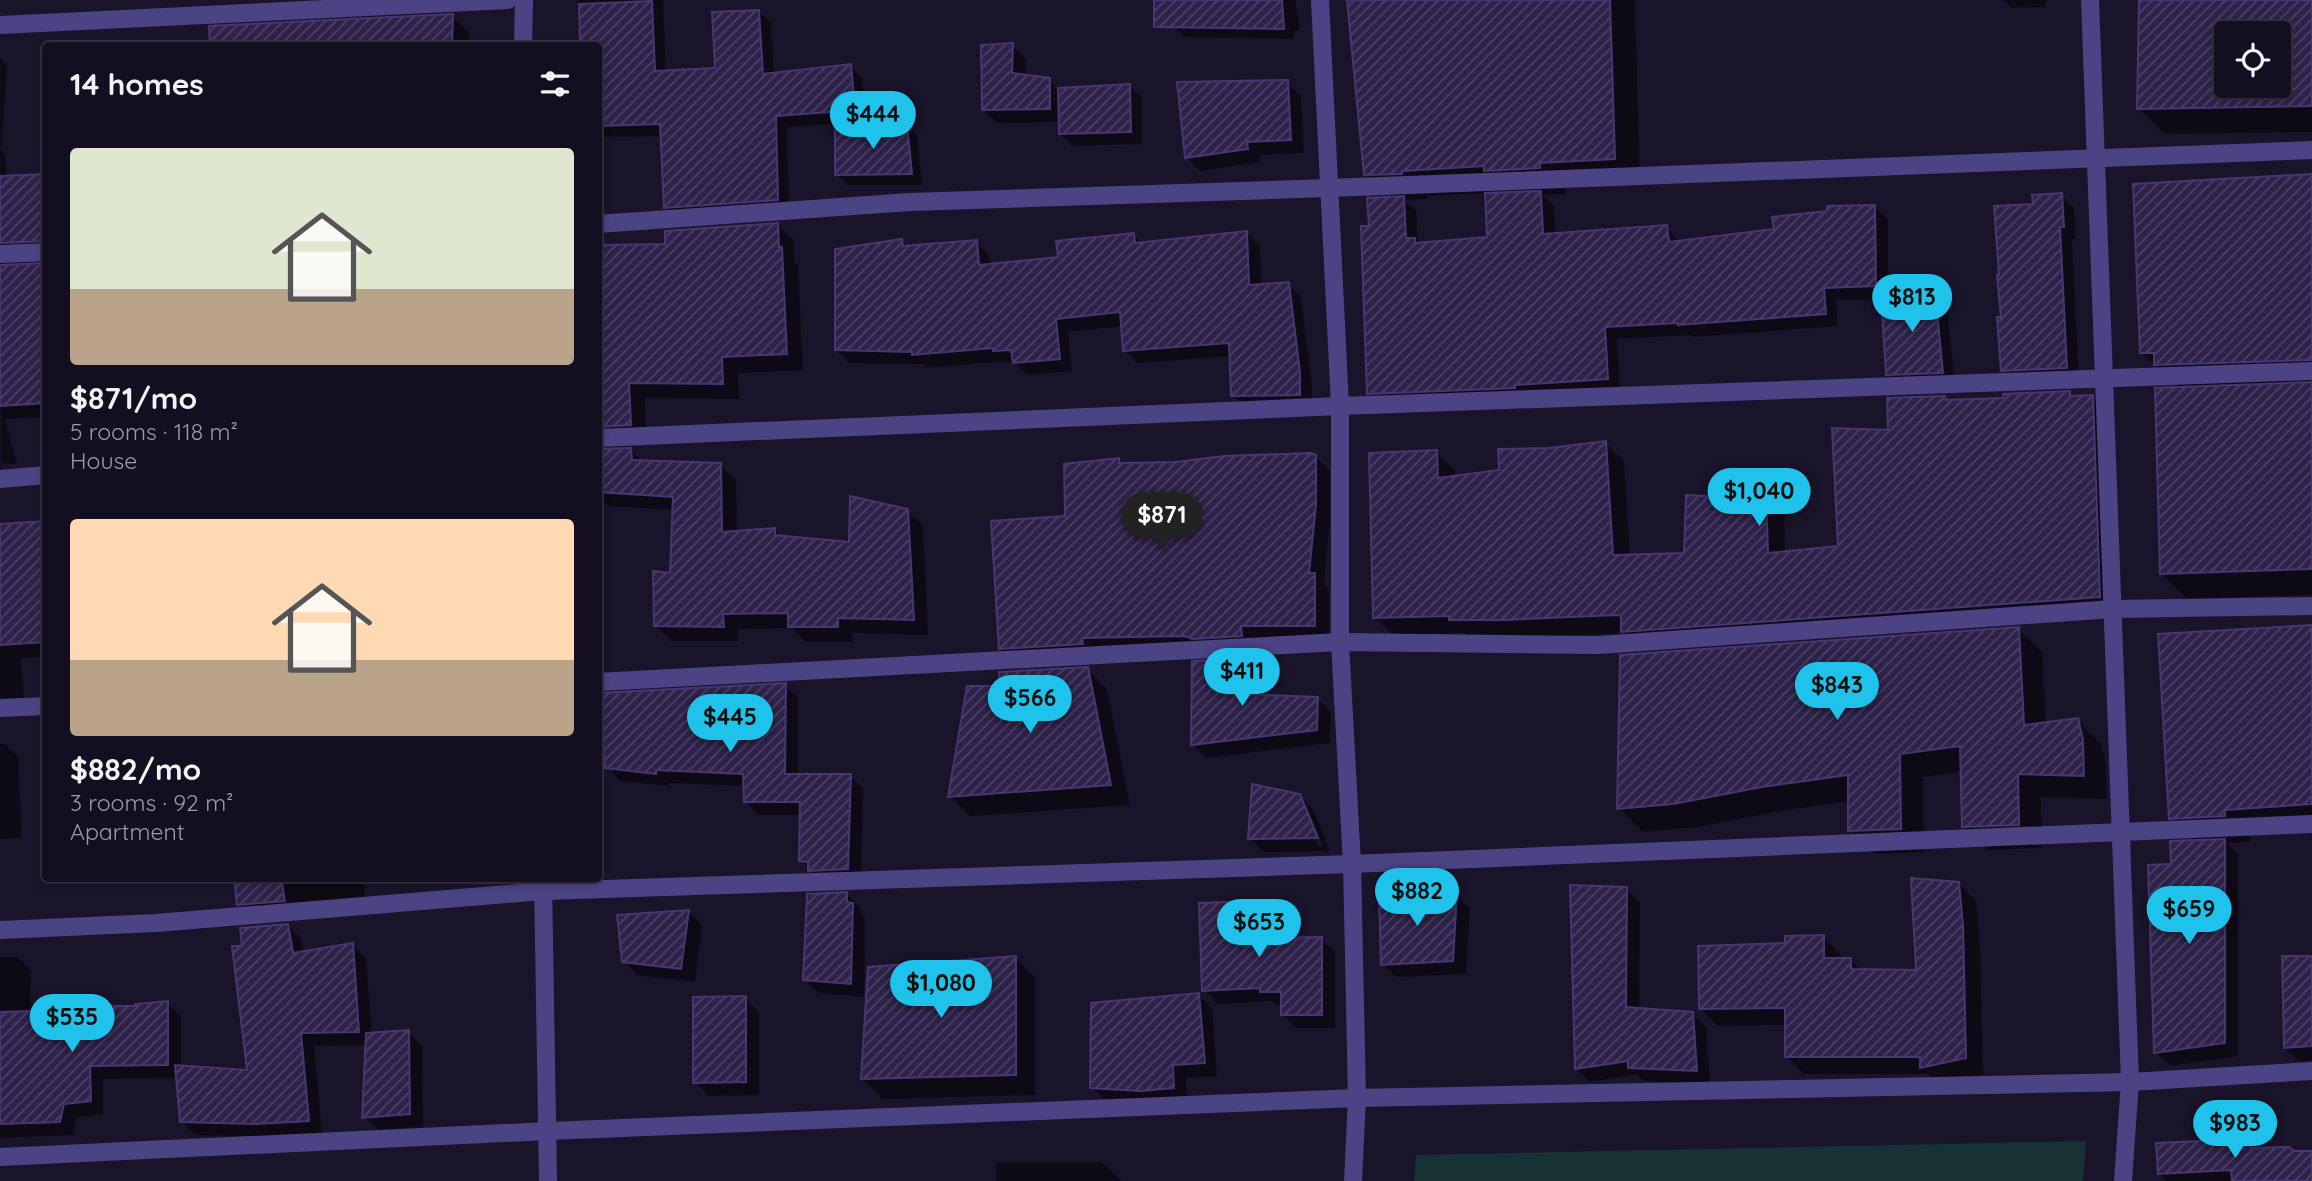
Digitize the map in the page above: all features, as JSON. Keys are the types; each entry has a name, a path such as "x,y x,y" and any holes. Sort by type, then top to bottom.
{"street":[{"path":"0,25 508,0"},
{"path":"523,42 524,0"},
{"path":"1320,0 1340,406 1340,642 1352,864 1357,1098 1353,1181"},
{"path":"2090,0 2130,1082 2123,1181"},
{"path":"602,224 910,202 2312,150"},
{"path":"0,254 42,252"},
{"path":"602,438 1340,406 2312,371"},
{"path":"0,479 42,475"},
{"path":"602,682 1340,642 1599,645 2113,609 2312,606"},
{"path":"0,708 42,706"},
{"path":"0,930 156,923 544,885 1352,864 2312,824"},
{"path":"544,885 548,1181"},
{"path":"0,1157 548,1131 1357,1098 2130,1082 2312,1071"}],"green space":[{"path":"2086,1141 2083,1181 1414,1181 1416,1155"}],"building":[{"path":"1154,0 1282,0 1284,29 1154,27"},
{"path":"1347,0 1610,0 1615,159 1540,163 1540,168 1484,171 1484,166 1364,175"},
{"path":"2139,0 2312,0 2312,106 2137,109"},
{"path":"652,1 655,71 715,68 712,12 759,10 763,74 851,64 855,110 776,116 778,200 664,208 660,124 602,126 602,42 580,42 579,4"},
{"path":"453,14 452,42 210,42 209,26"},
{"path":"1013,43 1012,73 1050,78 1050,109 982,110 981,45"},
{"path":"1288,80 1291,140 1247,142 1248,149 1185,158 1177,82"},
{"path":"1130,84 1131,132 1059,134 1058,88"},
{"path":"907,123 912,174 835,175 835,130"},
{"path":"42,174 42,241 0,243 0,176"},
{"path":"2312,174 2312,360 2154,365 2154,353 2140,353 2133,184"},
{"path":"1541,191 1543,234 1667,225 1669,242 1774,229 1772,217 1827,211 1827,206 1875,205 1876,286 1824,288 1826,314 1678,325 1605,327 1608,379 1515,385 1515,388 1367,394 1361,226 1369,226 1367,198 1404,196 1406,238 1415,238 1415,243 1487,237 1485,193"},
{"path":"2062,193 2064,227 2060,227 2067,368 2001,371 1997,317 2001,317 1994,206 2033,204 2032,195"},
{"path":"778,223 779,247 782,247 787,354 722,357 723,384 629,383 631,425 602,427 602,245 665,244 665,231"},
{"path":"1247,231 1249,285 1289,282 1300,373 1300,395 1231,396 1229,343 1123,351 1120,312 1056,319 1060,359 1013,363 1011,350 993,351 993,348 912,355 912,352 835,350 835,249 902,239 903,246 977,240 979,265 1058,257 1056,241 1134,233 1135,243"},
{"path":"42,263 42,403 0,406 0,265"},
{"path":"1935,290 1943,373 1886,375 1881,296"},
{"path":"2312,382 2312,569 2160,574 2155,388"},
{"path":"2070,391 2070,396 2093,395 2100,597 1621,632 1621,617 1618,615 1503,620 1449,620 1449,616 1373,618 1369,453 1437,450 1438,478 1499,470 1498,449 1549,448 1606,441 1613,555 1684,553 1686,495 1706,496 1766,488 1768,553 1838,546 1832,428 1888,430 1887,398 2003,398 2003,394"},
{"path":"631,448 632,460 721,463 722,532 775,528 775,535 849,542 850,496 908,509 914,620 838,618 838,627 788,627 788,613 723,614 724,627 654,626 653,571 670,573 673,497 602,492 602,449"},
{"path":"1316,455 1316,504 1309,573 1315,573 1315,626 1241,626 1242,636 1192,639 1185,636 1082,638 1083,644 999,649 991,521 1065,516 1064,464 1119,458 1119,463 1176,462 1224,456"},
{"path":"42,521 42,642 0,645 0,524"},
{"path":"2312,625 2312,804 2225,810 2225,816 2169,819 2158,634"},
{"path":"2019,627 2024,725 2078,718 2083,740 2084,776 2018,774 2019,825 1962,827 1960,746 1900,754 1901,829 1848,831 1848,775 1762,787 1673,804 1617,809 1620,655"},
{"path":"1238,659 1237,694 1318,697 1317,730 1191,745 1192,661"},
{"path":"1088,667 1111,785 948,797 967,686 1000,686 999,672"},
{"path":"786,683 785,774 851,774 848,869 808,871 808,862 799,861 800,802 744,802 743,774 656,770 656,774 605,768 602,693"},
{"path":"1252,784 1300,794 1318,838 1248,839"},
{"path":"2225,839 2225,1043 2154,1053 2148,865 2171,864 2170,841"},
{"path":"1911,878 1959,882 1963,926 1966,1058 1920,1068 1920,1057 1785,1057 1785,1008 1699,1009 1698,946 1785,943 1785,936 1824,935 1824,958 1851,958 1851,969 1916,970"},
{"path":"234,882 282,882 285,901 237,905"},
{"path":"1570,885 1627,887 1626,1007 1693,1012 1697,1071 1628,1068 1628,1061 1575,1069"},
{"path":"847,892 847,902 853,903 851,984 803,980 807,894"},
{"path":"1457,893 1453,961 1381,965 1379,896"},
{"path":"1254,901 1256,938 1322,937 1322,1015 1281,1015 1281,992 1260,992 1260,988 1202,991 1199,903"},
{"path":"689,910 681,969 622,962 617,915"},
{"path":"288,924 293,953 353,943 359,1032 301,1033 309,1121 253,1124 180,1122 175,1065 247,1070 232,946 242,946 240,928"},
{"path":"1016,956 1016,1075 861,1079 868,967"},
{"path":"2282,956 2312,956 2312,1046 2284,1048"},
{"path":"1199,993 1205,1063 1173,1065 1174,1088 1140,1091 1090,1088 1091,1003"},
{"path":"746,996 746,1082 693,1083 693,997"},
{"path":"168,1001 168,1065 90,1066 91,1101 64,1104 60,1122 0,1124 0,1012 92,1009 92,1006 136,1006 135,1004"},
{"path":"409,1030 410,1114 362,1118 366,1033"},
{"path":"2250,1139 2251,1148 2289,1147 2294,1151 2312,1151 2312,1181 2232,1181 2231,1170 2158,1174 2156,1143"}]}
